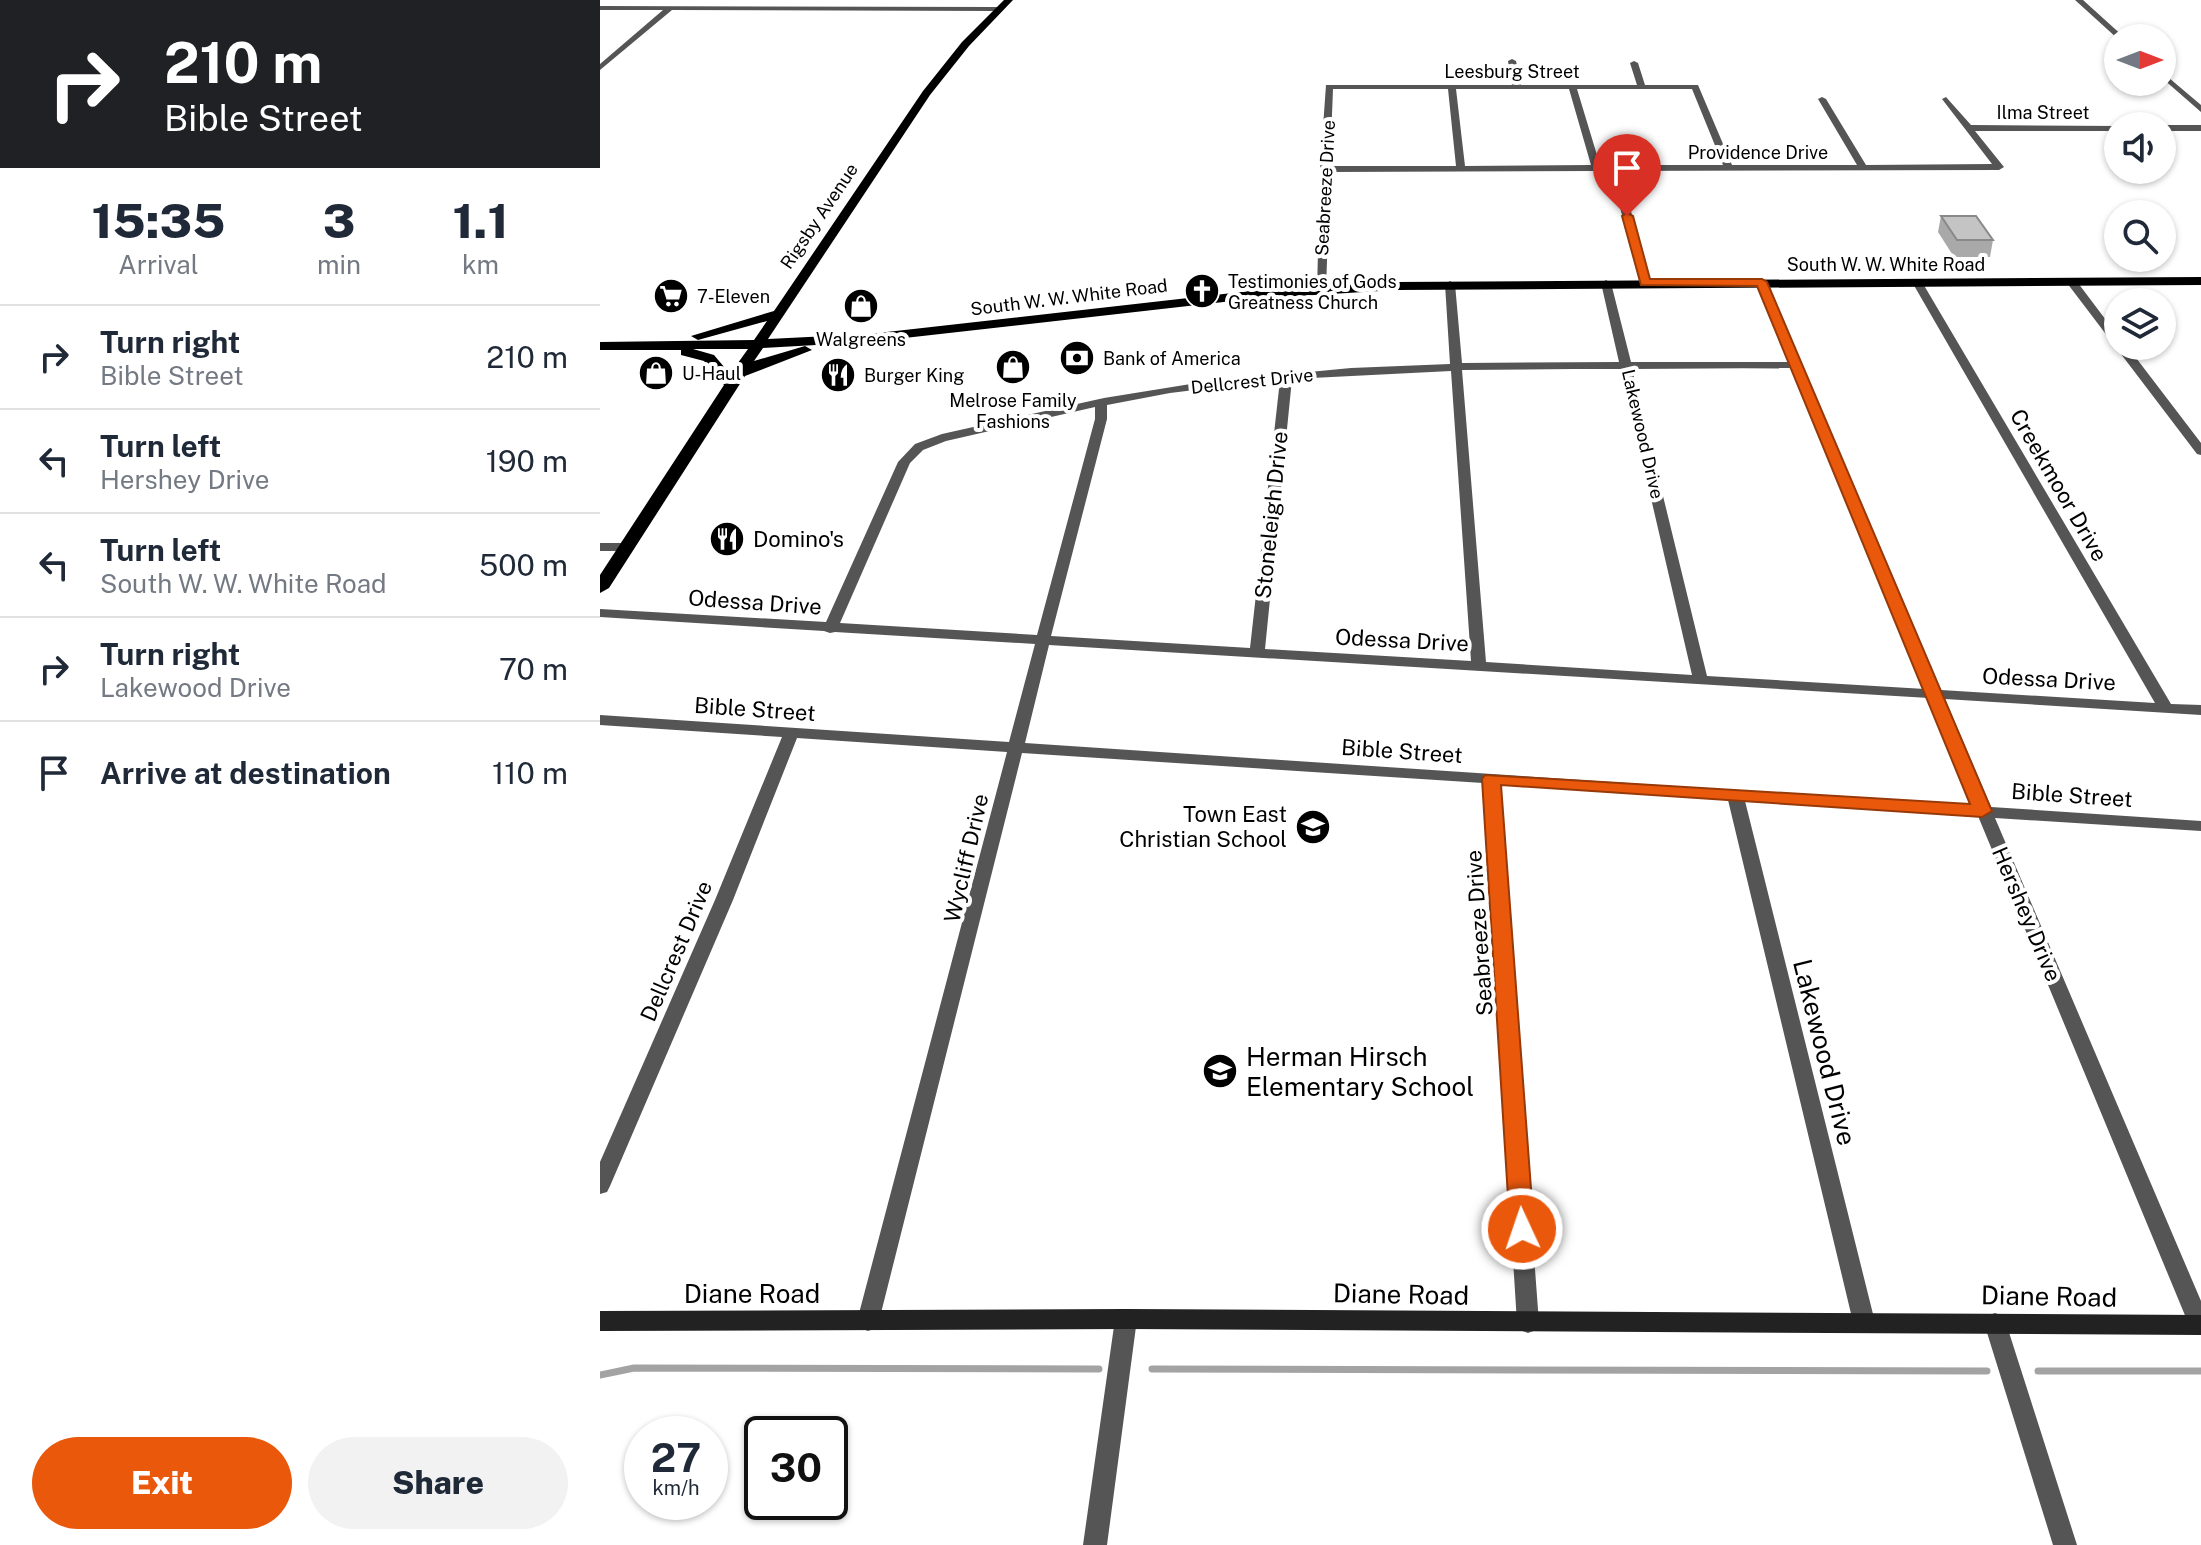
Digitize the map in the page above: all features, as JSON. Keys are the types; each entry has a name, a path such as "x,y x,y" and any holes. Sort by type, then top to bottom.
{"main road":[{"name":"Rigsby Avenue","path":"600,588 758,341 900,133 955,58 1009,0"},
{"name":"South W. W. White Road","path":"600,337 667,341 859,339 1121,308 1321,290 1450,284 2201,281"},
{"path":"698,336 779,310 793,326 823,340"},
{"name":"South W. W. White Road","path":"600,346 642,346 698,336 743,336 758,341"},
{"path":"642,346 709,358 734,379 790,351 859,339"}],"street":[{"path":"2079,0 2106,24"},
{"path":"600,8 998,9"},
{"path":"600,68 670,8"},
{"path":"1512,61 1517,87"},
{"path":"1634,63 1642,87"},
{"name":"Leesburg Street","path":"1329,87 1695,87 1729,168"},
{"name":"Seabreeze Drive","path":"1321,290 1329,87"},
{"path":"1452,87 1461,169"},
{"path":"1572,87 1597,168 1618,189 1623,200 1645,282"},
{"path":"2176,87 2201,109"},
{"path":"1822,99 1864,168"},
{"path":"1946,99 1968,128"},
{"name":"Providence Drive","path":"1325,169 1999,167 1968,128"},
{"name":"Ilma Street","path":"1968,128 2104,128"},
{"path":"2176,128 2201,128"},
{"path":"2071,281 2104,324"},
{"name":"Hershey Drive","path":"1762,282 1932,694 2201,1325"},
{"name":"Creekmoor Drive","path":"1917,282 2166,708"},
{"name":"Lakewood Drive","path":"1606,283 1701,680"},
{"path":"1450,284 1479,666"},
{"path":"2131,360 2201,451"},
{"name":"Dellcrest Drive","path":"830,629 904,462 919,447 942,438 1204,384 1456,368 1796,365"},
{"name":"Stoneleigh Drive","path":"1257,653 1286,377"},
{"name":"Wycliff Drive","path":"868,1321 962,973 1014,748 1101,419 1101,404"},
{"path":"600,547 626,547"},
{"name":"Odessa Drive","path":"600,613 2201,710"},
{"name":"Bible Street","path":"600,720 2201,826"},
{"name":"Dellcrest Drive","path":"600,1186 724,900 791,733"},
{"name":"Seabreeze Drive","path":"1491,779 1528,1323"},
{"name":"Lakewood Drive","path":"1735,794 1864,1322"},
{"path":"1095,1545 1126,1319"},
{"name":"Diane Road","path":"600,1321 1126,1319 2201,1325"},
{"path":"1995,1323 2065,1545"}],"building":[{"path":"1941,216 1976,216 1993,240 1957,240"}],"waterway":[{"path":"600,1375 634,1368 1099,1369"},
{"path":"1152,1369 1987,1371"},
{"path":"2038,1371 2201,1371"}],"place":[{"name":"Testimonies of Gods Greatness Church","path":"1202,291"},
{"name":"7-Eleven","path":"671,296"},
{"name":"Walgreens","path":"861,306"},
{"name":"Bank of America","path":"1077,358"},
{"name":"Melrose Family Fashions","path":"1013,367"},
{"name":"U-Haul","path":"656,373"},
{"name":"Burger King","path":"838,375"},
{"name":"Domino's","path":"727,539"},
{"name":"Town East Christian School","path":"1313,827"},
{"name":"Herman Hirsch Elementary School","path":"1220,1071"}],"route":[{"path":"1522,1229 1504,926 1491,779 1982,811 1762,282 1645,282 1627,216"}]}
